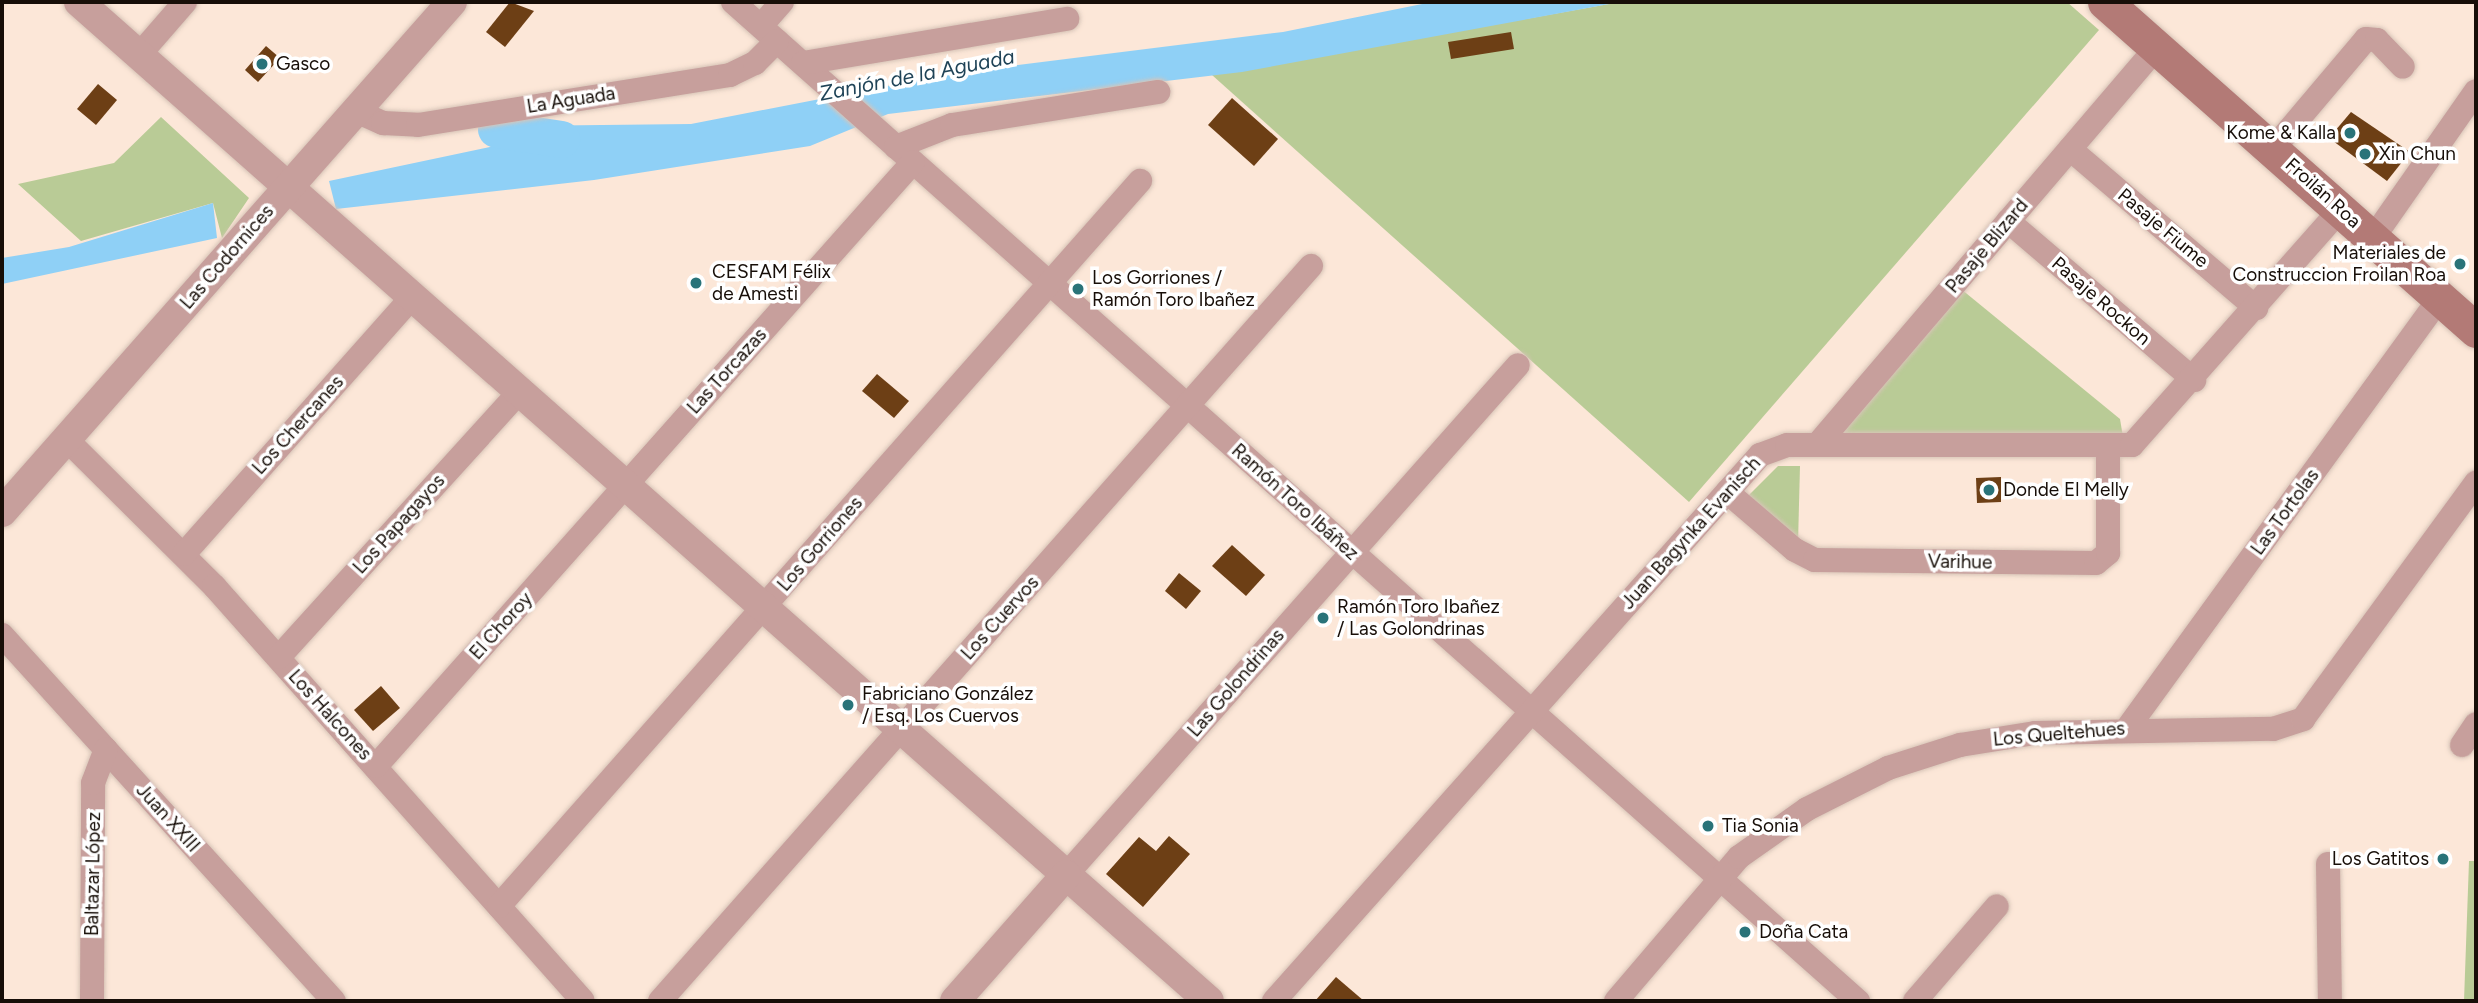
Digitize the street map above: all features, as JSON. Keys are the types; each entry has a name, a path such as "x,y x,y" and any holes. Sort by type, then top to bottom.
{"main road":[{"name":"Froilán Roa","path":"2105,2 2476,330"}],"street":[{"path":"79,2 1209,1001"},
{"path":"139,55 185,2"},
{"name":"Las Codornices","path":"2,512 452,2"},
{"name":"Ramón Toro Ibáñez","path":"733,2 1858,1001"},
{"name":"La Aguada","path":"356,111 376,121 418,125 730,75 755,63 782,2"},
{"path":"803,64 1067,19"},
{"path":"2273,149 2366,39 2376,40 2403,67"},
{"name":"Pasaje Blizard","path":"1817,445 2157,47"},
{"path":"898,149 940,127 1158,92"},
{"path":"2373,238 2472,109"},
{"name":"Las Torcazas","path":"625,486 898,149"},
{"name":"Pasaje Fiume","path":"2070,149 2256,308"},
{"name":"Los Gorriones","path":"499,906 1140,181"},
{"name":"Juan Bagynka Evanisch","path":"1274,1001 1768,449 1817,445 2108,448 2142,439 2341,209"},
{"name":"Pasaje Rockon","path":"2008,221 2194,380"},
{"name":"Los Cuervos","path":"660,1001 1311,266"},
{"name":"Los Chercanes","path":"184,554 412,297"},
{"name":"Las Tortolas","path":"2129,726 2440,298"},
{"name":"Las Golondrinas","path":"955,1001 1518,365"},
{"name":"Los Papagayos","path":"279,657 519,391"},
{"name":"Los Halcones","path":"66,439 184,554 279,657 583,1001"},
{"name":"Varihue","path":"1727,492 1795,550 1815,560 2096,563 2108,552 2108,448"},
{"name":"Los Queltehues","path":"1616,1001 1718,878 1792,818 1888,768 1997,738 2129,726 2273,729 2303,719 2476,483"},
{"name":"El Choroy","path":"376,766 625,486"},
{"name":"Juan XXIII","path":"2,635 334,1001"},
{"path":"2462,745 2476,724"},
{"name":"Baltazar López","path":"92,1001 93,783 106,749"},
{"path":"2328,864 2330,1001"},
{"path":"1915,1001 1997,906"}],"green space":[{"path":"1620,2 2067,2 2099,30 1689,502 1212,75"},
{"path":"161,117 249,198 222,238 213,203 81,241 18,184 114,163"},
{"path":"1961,289 2120,419 2123,437 1834,434"},
{"path":"1778,466 1800,466 1798,543 1745,499"},
{"path":"2469,861 2476,861 2476,1001 2464,1001"}],"water":[{"path":"1432,2 1620,2 1242,72 888,114 810,146 594,180 336,209 329,181 513,142 513,126 691,124 954,73 1283,32"},
{"path":"213,203 217,238 2,284 2,258 69,247"}],"building":[{"path":"510,2 534,11 505,47 486,32"},
{"path":"1511,32 1514,49 1451,59 1448,42"},
{"name":"Gasco","path":"266,46 280,58 258,82 245,70"},
{"path":"98,84 117,100 96,125 77,109"},
{"path":"1232,98 1278,139 1254,166 1208,125"},
{"path":"2351,112 2410,152 2387,181 2329,138"},
{"path":"877,374 909,401 894,418 862,391"},
{"name":"Donde El Melly","path":"2001,477 2001,502 1977,503 1976,478"},
{"path":"1232,545 1265,575 1246,596 1212,566"},
{"path":"1179,573 1201,591 1186,609 1165,591"},
{"path":"381,686 400,708 373,731 354,710"},
{"path":"1169,836 1190,854 1143,907 1106,874 1139,837 1156,851"},
{"path":"1336,977 1364,1001 1315,1001"}],"waterway":[{"path":"496,129 561,139"}],"place":[{"name":"Gasco","path":"262,64"},
{"name":"Kome & Kalla","path":"2350,133"},
{"name":"Xin Chun","path":"2365,154"},
{"name":"Materiales de Construccion Froilan Roa","path":"2460,264"},
{"name":"CESFAM Félix de Amesti","path":"696,283"},
{"name":"Los Gorriones / Ramón Toro Ibañez","path":"1078,289"},
{"name":"Donde El Melly","path":"1989,490"},
{"name":"Ramón Toro Ibañez / Las Golondrinas","path":"1323,618"},
{"name":"Fabriciano González / Esq. Los Cuervos","path":"848,705"},
{"name":"Tia Sonia","path":"1708,826"},
{"name":"Los Gatitos","path":"2443,859"},
{"name":"Doña Cata","path":"1745,932"}],"water label":[{"name":"Zanjón de la Aguada","path":"917,75"}]}
